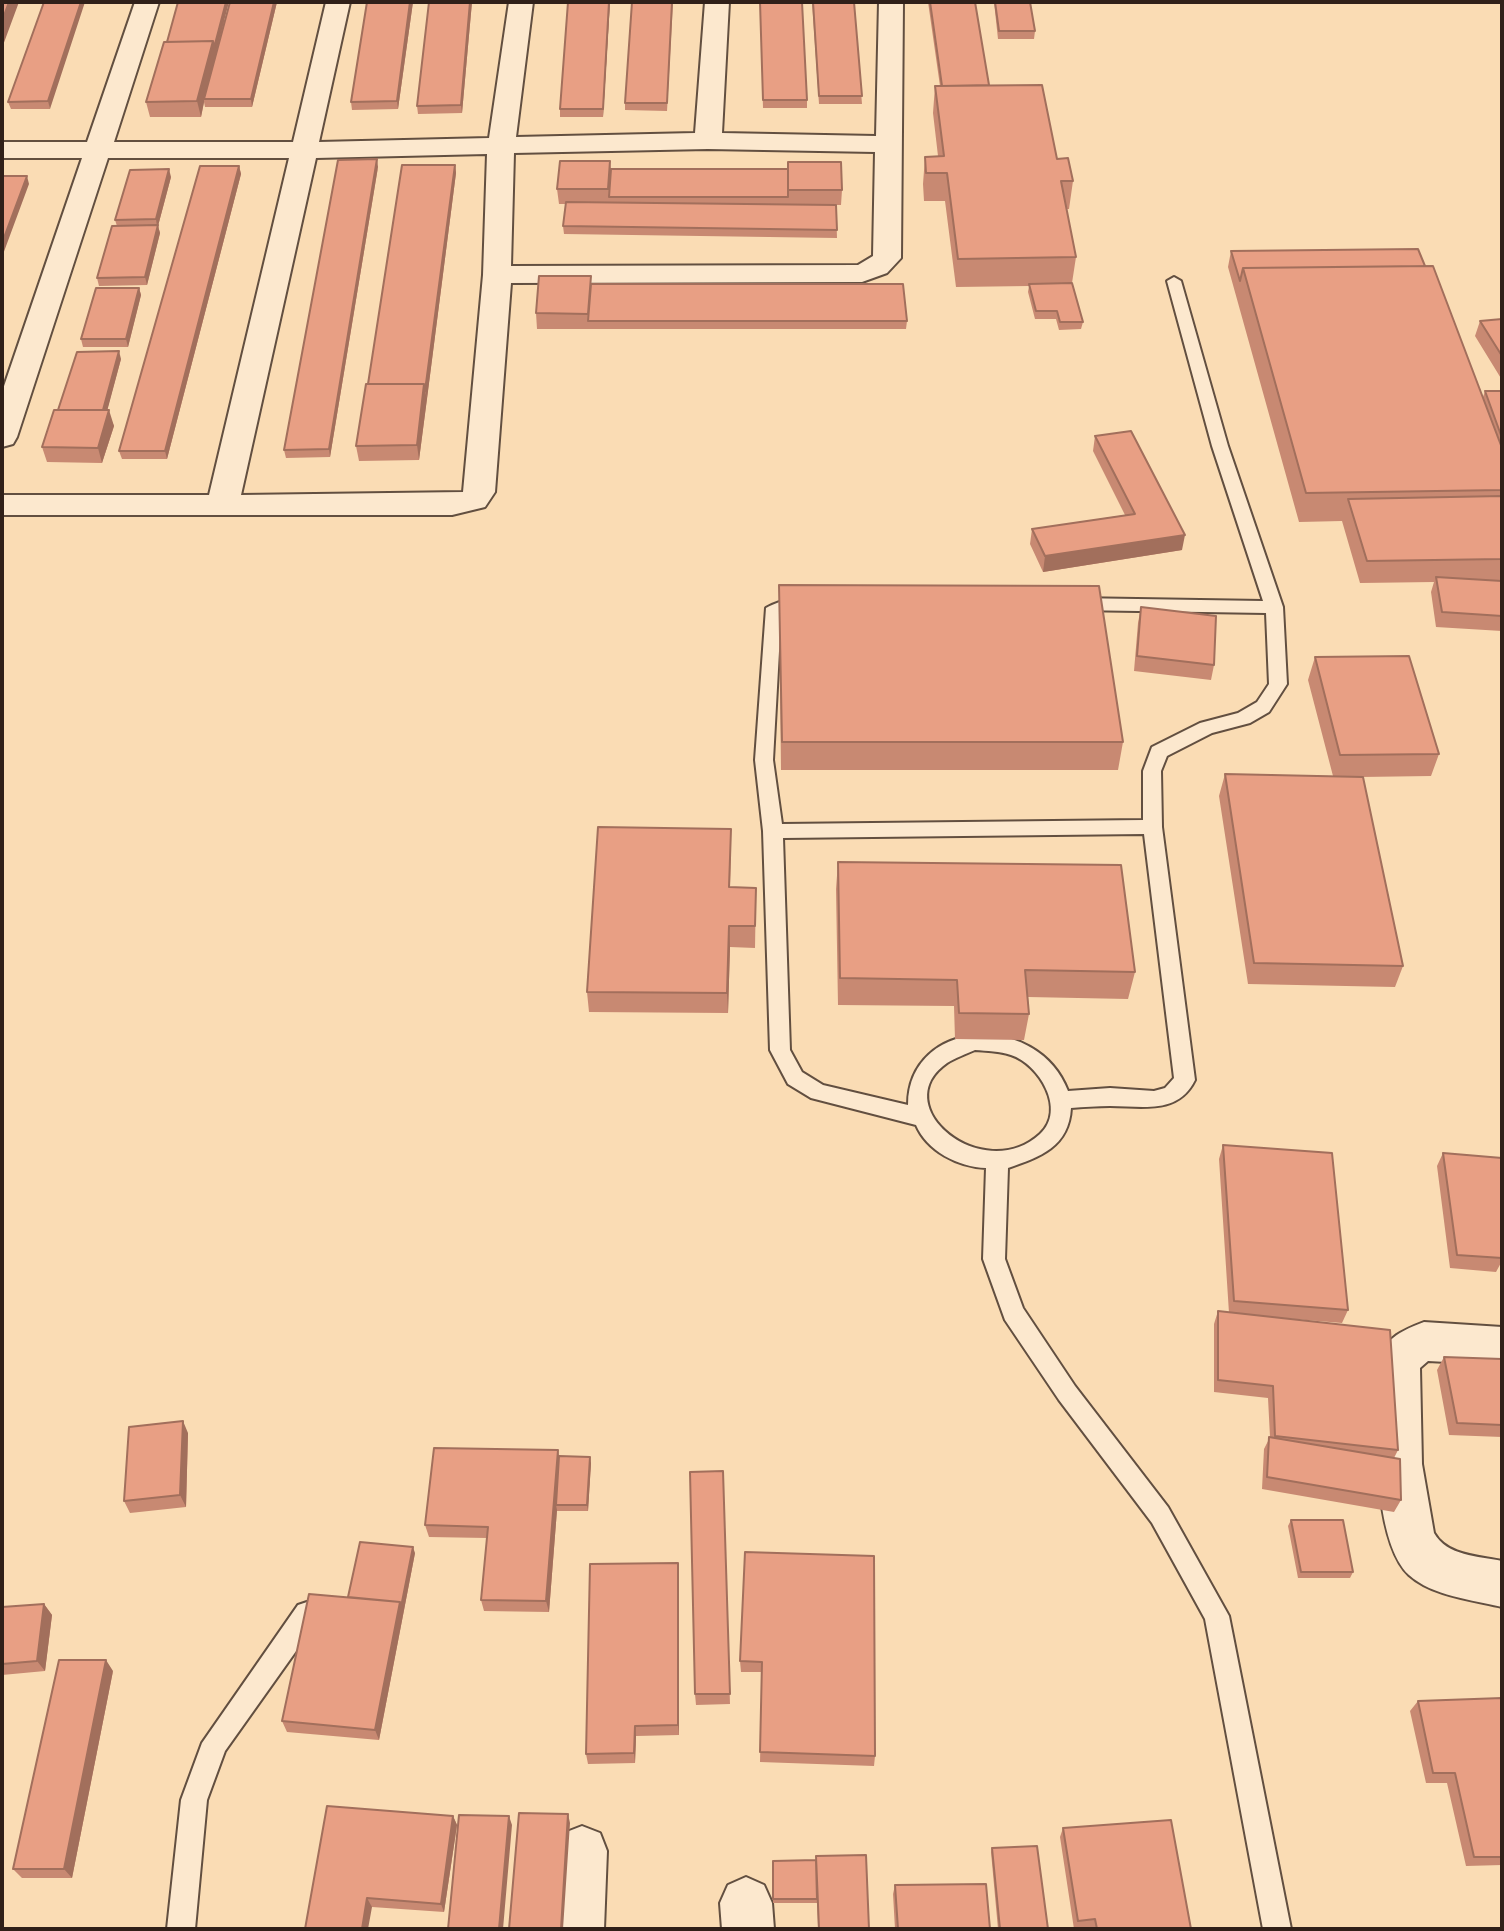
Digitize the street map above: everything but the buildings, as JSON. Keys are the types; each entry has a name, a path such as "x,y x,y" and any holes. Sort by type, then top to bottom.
{"street":[{"path":"2,437 147,2"},
{"path":"222,507 338,2"},
{"path":"2,505 452,505 474,500 479,492 497,275 501,148 521,2"},
{"path":"708,141 717,2"},
{"path":"497,275 862,273 877,267 887,258 891,2"},
{"path":"2,150 501,148 708,141 888,144"},
{"path":"1502,1346 1424,1341 1407,1350 1398,1363 1401,1461 1409,1534 1423,1558 1450,1571 1502,1584"},
{"path":"578,1929 582,1851"}],"lane":[{"path":"1061,1100 1110,1097 1154,1100 1172,1094 1185,1080 1153,827 1152,771 1159,752 1206,728 1244,718 1263,707 1278,684 1274,607 1220,446 1174,281"},
{"path":"1054,604 1274,607"},
{"path":"831,606 783,606 772,612 764,760 773,831 780,1050 795,1078 818,1092 920,1117"},
{"path":"773,831 1153,827"},
{"path":"973,1042 998,1043 1021,1050 1041,1063 1055,1080 1061,1100 1059,1123 1047,1143 1024,1157 997,1163 958,1155 941,1145 920,1117 916,1097 920,1077 933,1060 952,1048 973,1042"},
{"path":"997,1163 994,1259 1013,1313 1067,1393 1160,1515 1217,1616 1277,1929"},
{"path":"181,1929 194,1800 215,1743 307,1614"}]}
